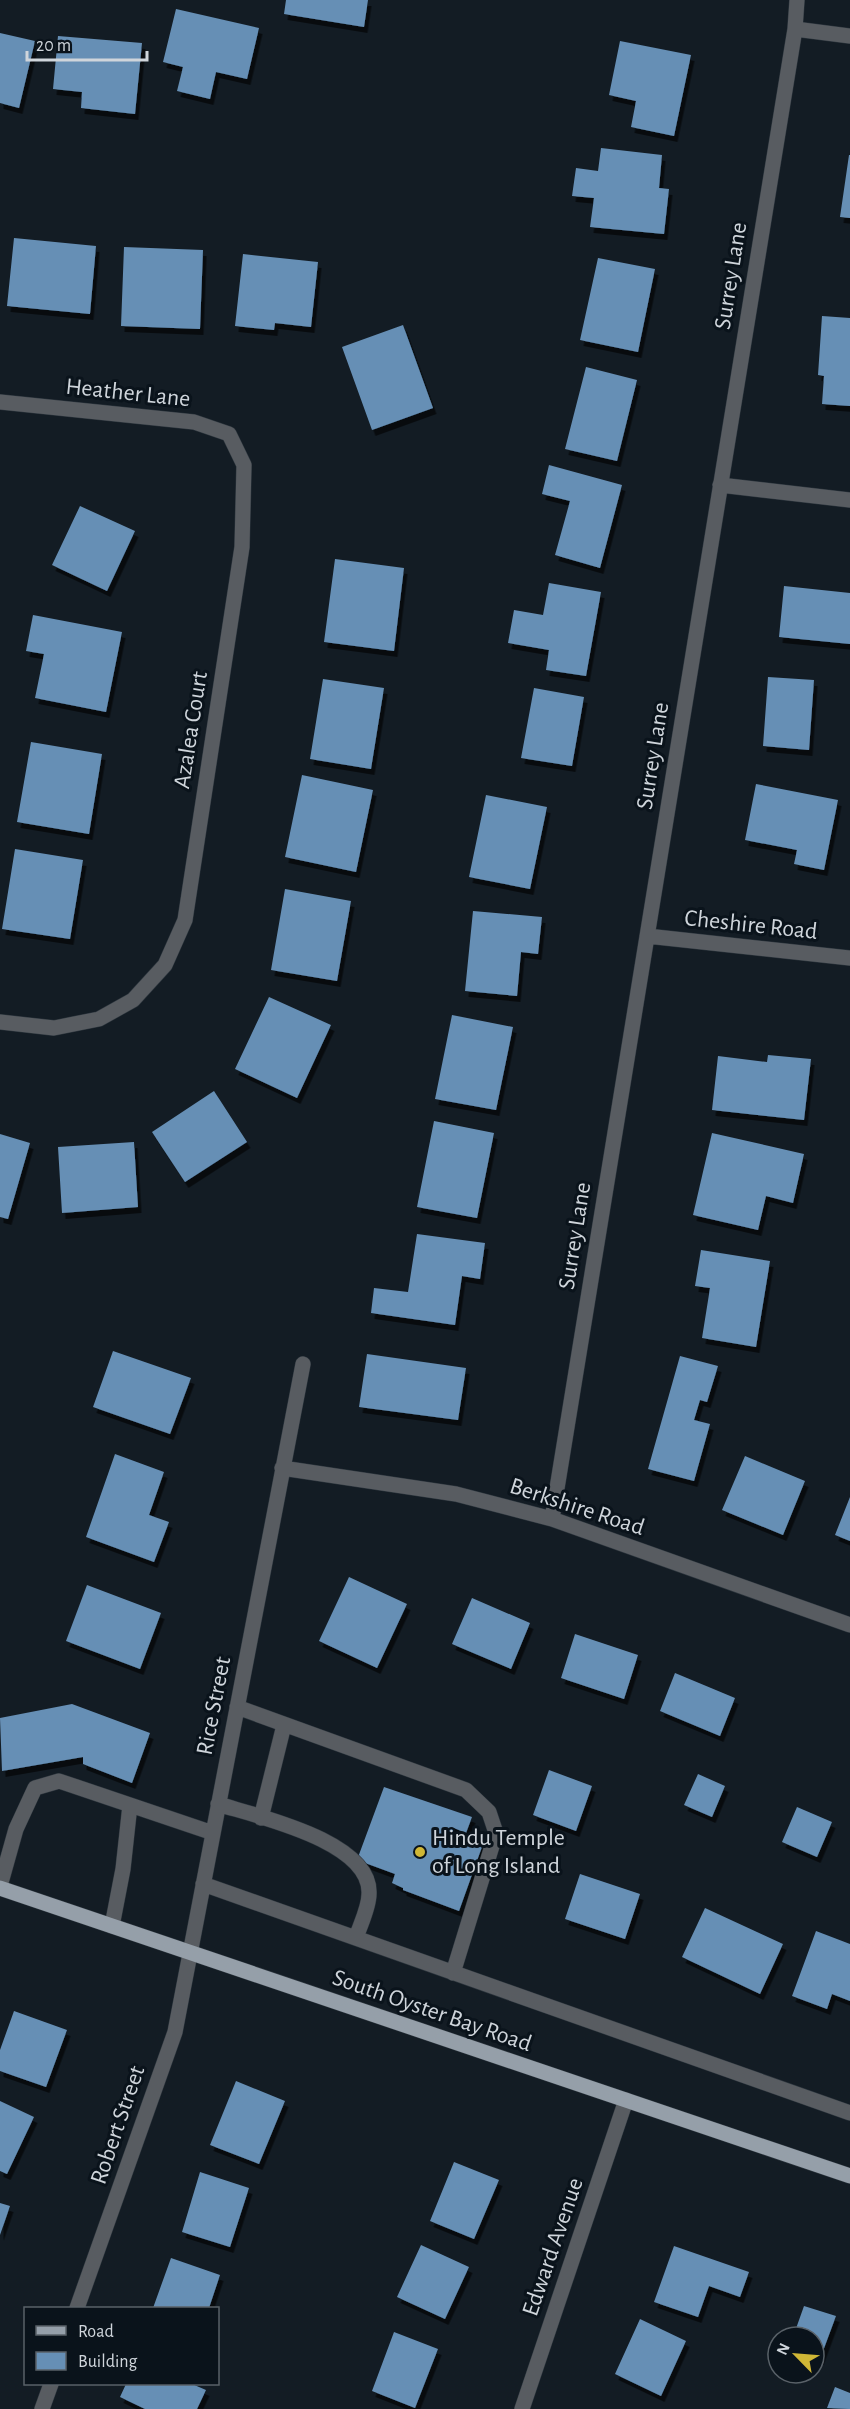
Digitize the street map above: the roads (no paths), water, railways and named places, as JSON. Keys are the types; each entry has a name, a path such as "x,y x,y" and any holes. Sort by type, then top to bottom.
{"main road":[{"name":"South Oyster Bay Road","path":"0,1887 850,2176"}],"street":[{"name":"Surrey Lane","path":"552,1519 795,29 797,0"},
{"path":"795,29 850,36"},
{"name":"Heather Lane","path":"0,402 194,422 229,434 238,453"},
{"name":"Azalea Court","path":"0,1022 54,1029 99,1019 134,1000 165,965 185,920 242,546 244,465 238,453"},
{"path":"720,485 850,500"},
{"name":"Cheshire Road","path":"647,936 850,958"},
{"name":"Rice Street","path":"190,1953 303,1364"},
{"name":"Berkshire Road","path":"282,1468 456,1494 552,1519 850,1625"},
{"path":"237,1707 466,1790 489,1812 496,1833 453,1973"},
{"path":"261,1818 284,1725"},
{"path":"0,1887 16,1828 35,1788 59,1781 213,1833"},
{"path":"218,1804 319,1836 344,1854 364,1875 370,1893 356,1938"},
{"path":"112,1926 123,1869 130,1806"},
{"path":"203,1884 850,2113"},
{"name":"Robert Street","path":"77,2307 175,2032 190,1953"},
{"name":"Edward Avenue","path":"522,2409 626,2100"},
{"path":"42,2409 51,2385"}],"place":[{"name":"Hindu Temple of Long Island","path":"420,1852"}]}
